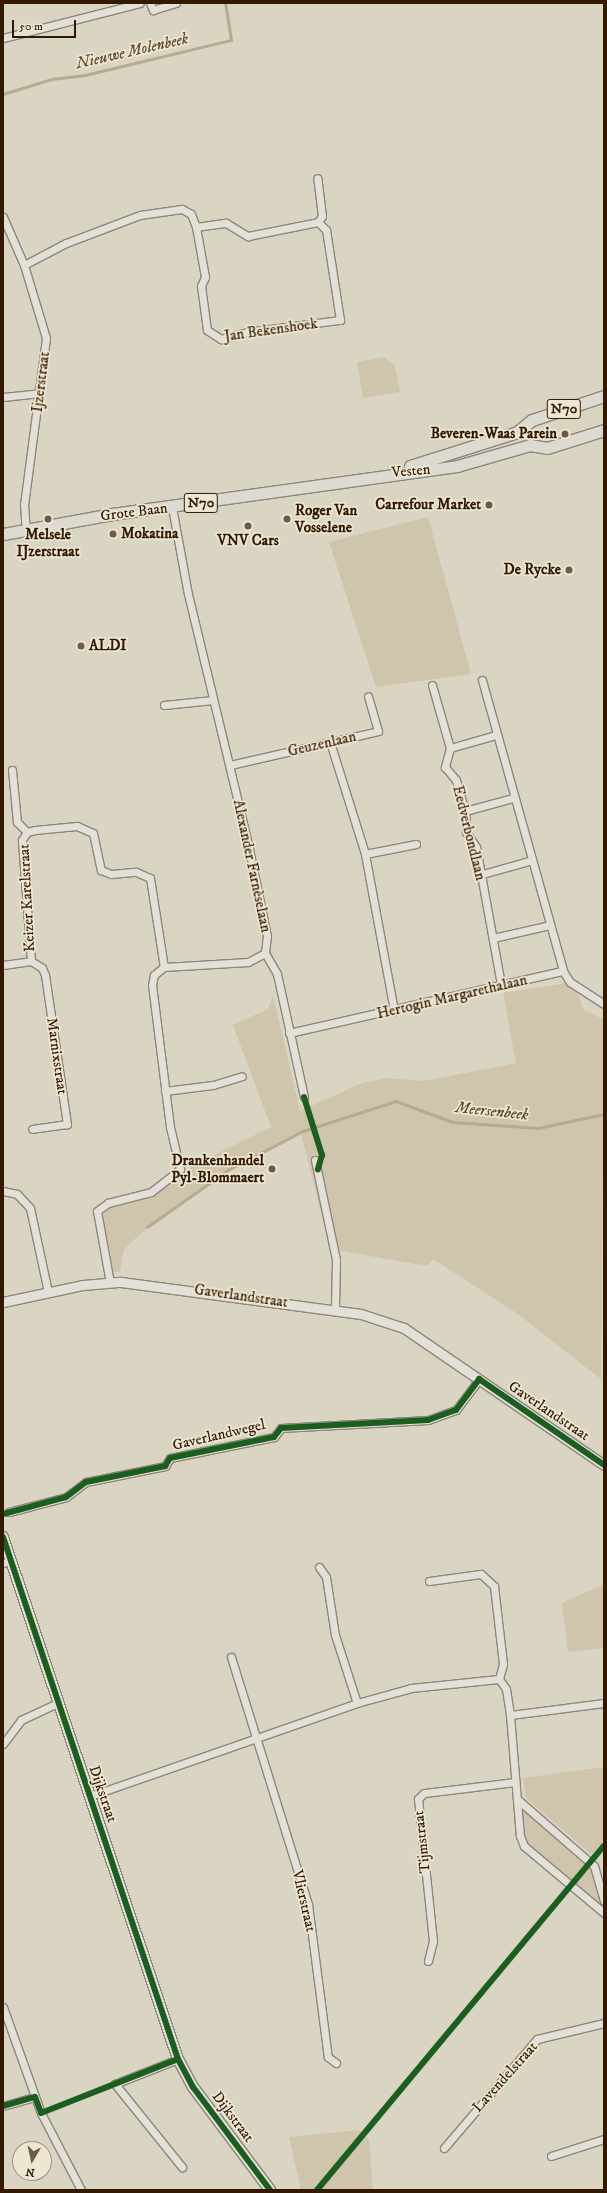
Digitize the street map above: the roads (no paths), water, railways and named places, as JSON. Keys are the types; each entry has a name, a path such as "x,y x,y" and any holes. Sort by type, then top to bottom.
{"main road":[{"name":"Vesten","path":"384,474 450,454 526,427 532,420 604,396"},
{"name":"N70","path":"526,427 530,445"},
{"name":"Vesten","path":"384,474 447,467 530,445 546,448 604,430"},
{"path":"447,467 450,454"},
{"name":"Grote Baan","path":"3,534 384,474"},
{"name":"Dijkstraat","path":"3,1537 6,1562 90,1796 178,2059 193,2087 270,2190"}],"street":[{"path":"3,38 140,3"},
{"path":"150,3 153,10 176,3"},
{"path":"196,226 226,223 248,236 318,222 322,216 317,178"},
{"name":"Jan Bekenshoek","path":"24,265 85,235 162,210 187,210 196,226 205,277 202,286 207,330 220,339 247,332 340,320 326,230 318,222"},
{"name":"Ijzerstraat","path":"3,217 24,265 46,338 40,393 24,504 26,530"},
{"path":"3,397 40,393"},
{"name":"Alexander Farnèselaan","path":"172,507 213,700 230,765 267,936 265,953 277,974 304,1097"},
{"path":"482,680 513,798 532,860 562,971 570,982 604,1004"},
{"name":"Eedverbondlaan","path":"432,685 450,748 445,767 456,780 465,811 466,832 476,847 479,875 493,938 501,985"},
{"name":"Geuzenlaan","path":"230,765 378,731 368,696"},
{"path":"164,705 213,700"},
{"path":"450,748 496,734"},
{"path":"330,742 365,854 394,1011"},
{"name":"Keizer Karelstraat","path":"12,770 17,822 27,832 88,828 95,838 100,870 111,874 136,872 150,878 164,968"},
{"path":"465,811 513,798"},
{"name":"Keizer Karelstraat","path":"3,965 31,961 22,848 27,832"},
{"path":"365,854 416,844"},
{"path":"479,875 532,860"},
{"path":"493,938 550,925"},
{"path":"110,1282 98,1211 108,1203 151,1192 180,1169 165,1091 152,985 154,975 164,968 248,962 265,953"},
{"name":"Marnixstraat","path":"31,961 42,968 45,976 67,1124 32,1129"},
{"name":"Hertogin Margarethalaan","path":"289,1033 394,1011 562,971"},
{"path":"165,1091 213,1085 242,1076"},
{"path":"315,1160 336,1260 335,1309"},
{"path":"3,1190 17,1194 30,1208 48,1292"},
{"name":"Gaverlandstraat","path":"3,1302 48,1292 110,1282 149,1284 335,1309 404,1328 603,1462"},
{"name":"Gaverlandwegel","path":"10,1512 66,1497 86,1482 165,1466 170,1458 274,1437 281,1428 428,1420 456,1410 479,1379"},
{"path":"319,1567 326,1577 335,1635 357,1703"},
{"path":"429,1581 481,1574 492,1582 503,1664 501,1681 510,1715 515,1782 524,1846 570,1887 604,1913"},
{"name":"Vlierstraat","path":"231,1657 308,1904 328,2057 336,2063"},
{"path":"90,1796 357,1703 411,1688 501,1681"},
{"path":"3,1744 22,1720 57,1703"},
{"path":"510,1715 604,1703"},
{"name":"Tijmstraat","path":"428,1961 433,1942 418,1800 424,1793 515,1782"},
{"path":"517,1799 590,1862 600,1878 604,1901"},
{"path":"3,2007 35,2097 81,2190"},
{"name":"Lavendelstraat","path":"444,2148 537,2039 604,2023"},
{"path":"178,2059 115,2084 182,2167"},
{"path":"3,2106 35,2097"},
{"path":"551,2156 604,2139"}],"waterway":[{"name":"Nieuwe Molenbeek","path":"3,94 52,79 85,75 231,40 225,3"},
{"name":"Meersenbeek","path":"147,1227 228,1170 303,1131 396,1101 453,1122 538,1128 604,1114"}],"place":[{"name":"Beveren-Waas Parein","path":"565,434"},
{"name":"Carrefour Market","path":"489,505"},
{"name":"Melsele IJzerstraat","path":"48,519"},
{"name":"Roger Van Vosselene","path":"287,519"},
{"name":"VNV Cars","path":"248,526"},
{"name":"Mokatina","path":"113,534"},
{"name":"De Rycke","path":"569,570"},
{"name":"ALDI","path":"81,646"},
{"name":"Drankenhandel Pyl-Blommaert","path":"272,1169"}]}
